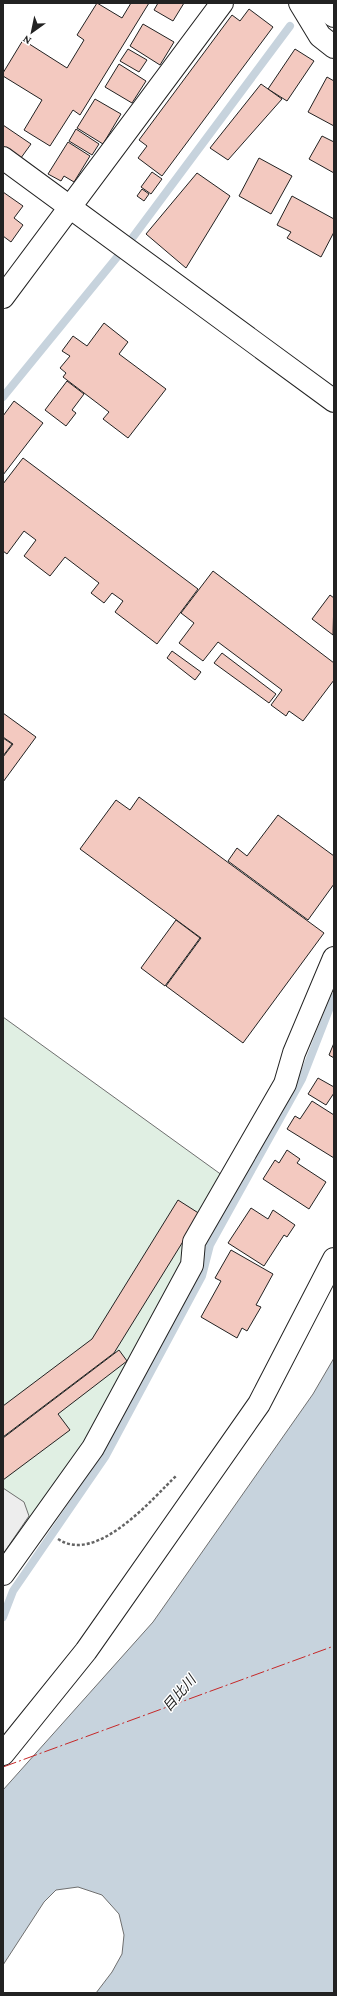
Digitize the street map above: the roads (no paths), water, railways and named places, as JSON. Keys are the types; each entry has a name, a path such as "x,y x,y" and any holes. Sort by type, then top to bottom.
{"street":[{"path":"3,297 222,3"},
{"path":"300,3 320,36 334,47"},
{"path":"316,3 334,16"},
{"path":"3,158 71,206 334,401"},
{"path":"3,1574 93,1448 192,1265 194,1242 285,1084 294,1053 334,958"},
{"path":"3,1754 86,1651 259,1404 334,1259"}],"water":[{"name":"目比川","path":"334,1358 334,1993 96,1993 112,1972 122,1954 124,1935 119,1914 102,1895 78,1887 56,1890 44,1902 3,1965 3,1790 153,1622 313,1394"}],"waterway":[{"path":"133,237 290,26"},
{"path":"3,397 118,256"},
{"path":"3,1617 13,1591 105,1457 202,1276 210,1245 302,1079 334,997"}]}
